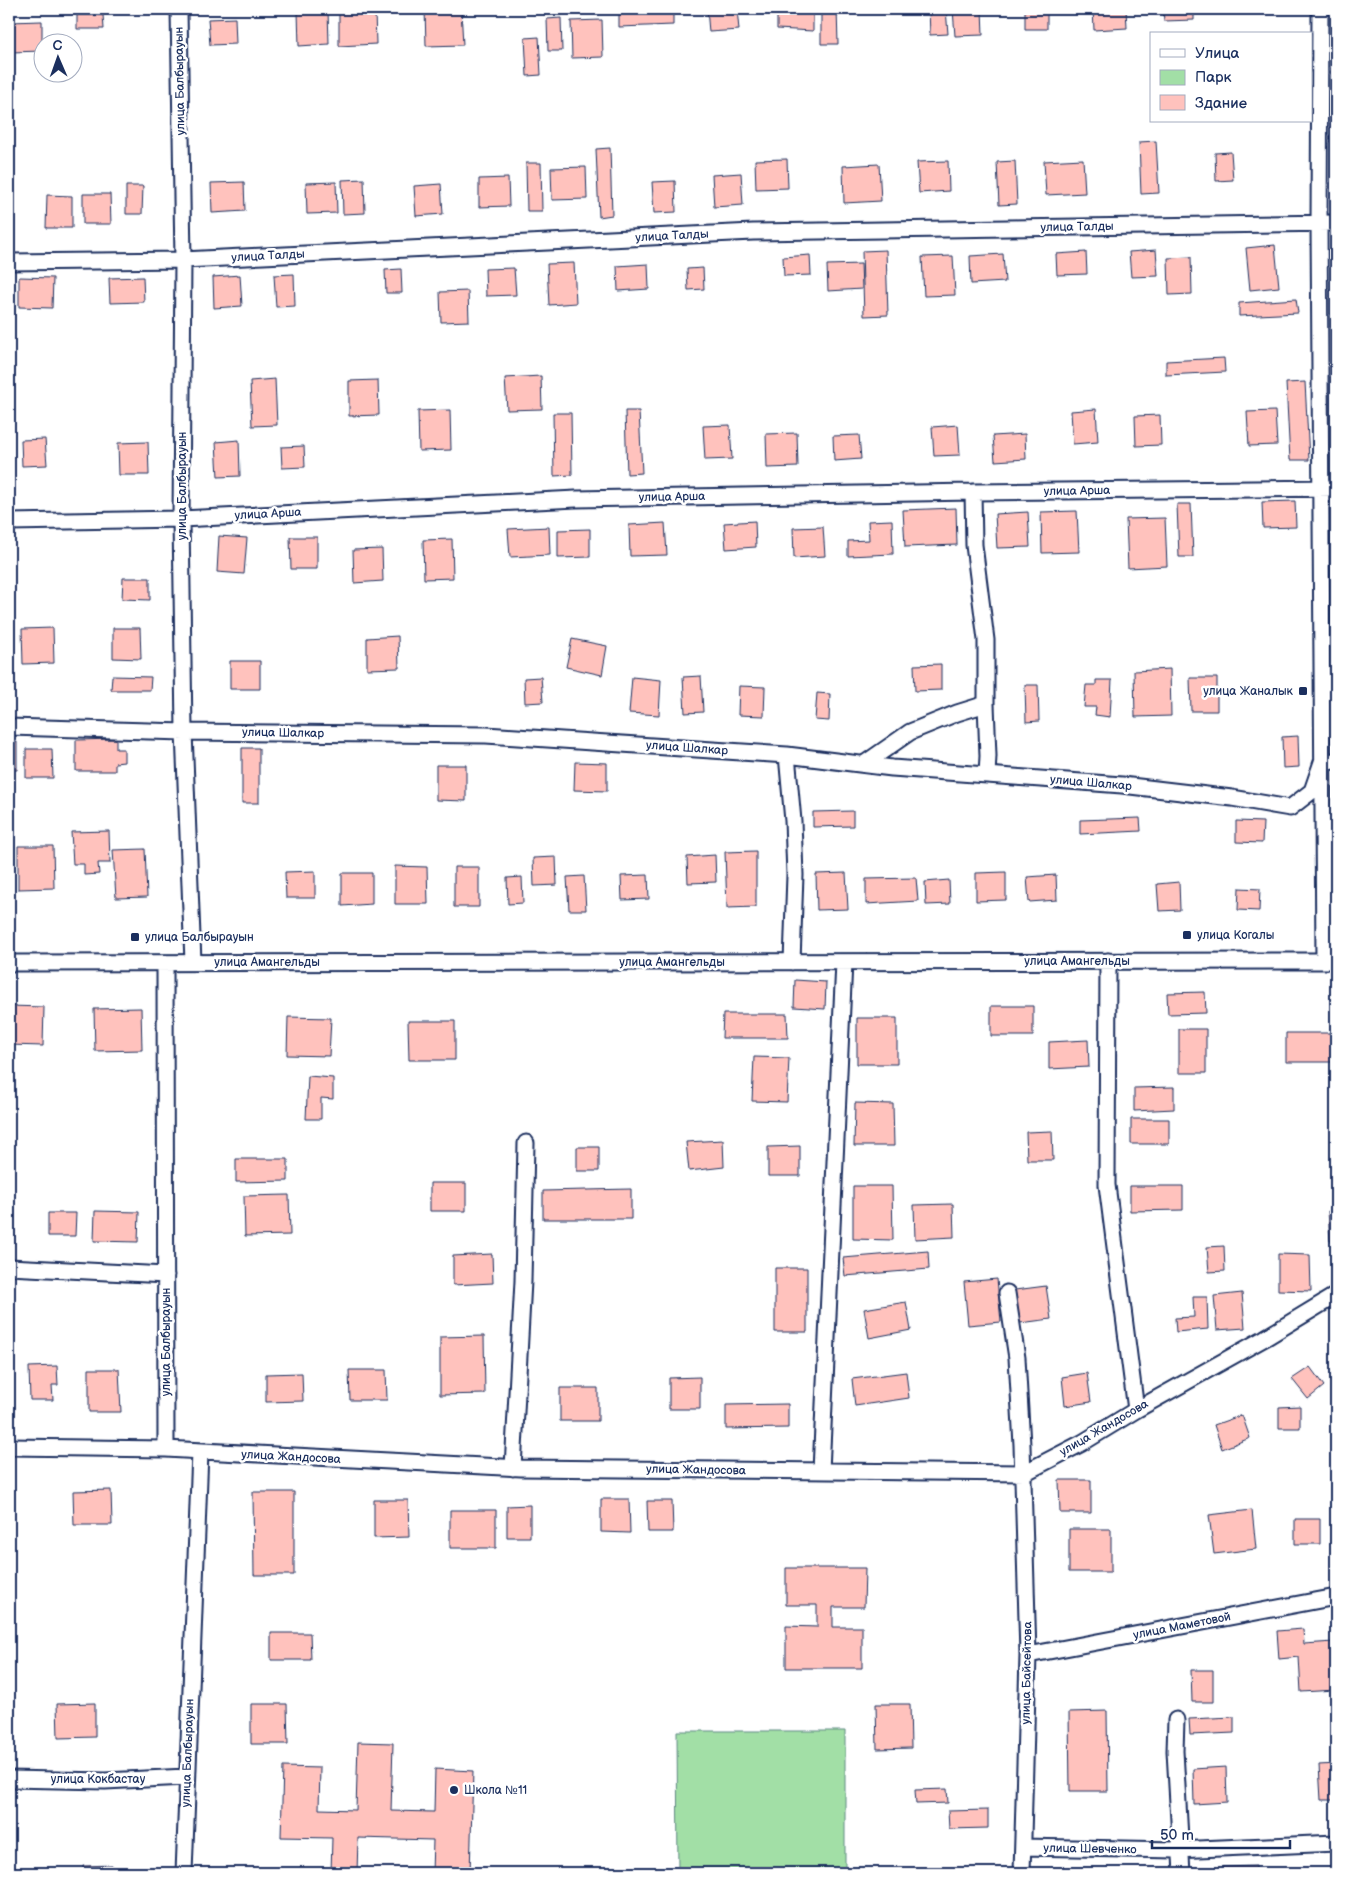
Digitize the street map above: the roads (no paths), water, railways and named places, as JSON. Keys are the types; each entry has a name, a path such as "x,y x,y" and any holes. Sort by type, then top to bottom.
{"street":[{"name":"улица Балбырауын","path":"179,9 182,260 181,519 184,732 193,962"},
{"path":"1320,9 1318,224 1329,488 1330,960"},
{"name":"улица Талды","path":"9,262 182,260 753,232 1336,223"},
{"name":"улица Арша","path":"9,522 181,519 576,499 1329,488"},
{"path":"973,492 974,545 986,640 987,775"},
{"path":"864,764 910,732 957,713 986,704"},
{"name":"улица Шалкар","path":"9,727 184,732 486,735 787,755 864,764 1122,785 1232,798 1290,808 1312,791 1329,761"},
{"path":"787,755 795,874 792,962"},
{"name":"улица Амангельды","path":"9,963 1330,960"},
{"path":"1108,961 1107,1185 1136,1410"},
{"path":"821,1471 844,962"},
{"name":"улица Балбырауын","path":"165,964 166,1450"},
{"path":"513,1468 523,1281 526,1143"},
{"path":"9,1267 166,1275"},
{"name":"улица Байсейтова","path":"1007,1293 1017,1358 1024,1472 1028,1655 1022,1873"},
{"name":"улица Жандосова","path":"9,1447 166,1450 513,1468 1024,1472 1082,1443 1336,1295"},
{"name":"улица Балбырауын","path":"184,1873 186,1777 200,1452"},
{"name":"улица Маметовой","path":"1028,1655 1336,1597"},
{"path":"1176,1720 1175,1751 1182,1873"},
{"name":"улица Кокбастау","path":"9,1779 105,1781 186,1777"},
{"name":"улица Шевченко","path":"1023,1847 1182,1850 1336,1843"}],"place":[{"name":"улица Жаналык","path":"1303,691"},
{"name":"улица Когалы","path":"1187,935"},
{"name":"улица Балбырауын","path":"135,937"},
{"name":"Школа №11","path":"454,1790"}]}
